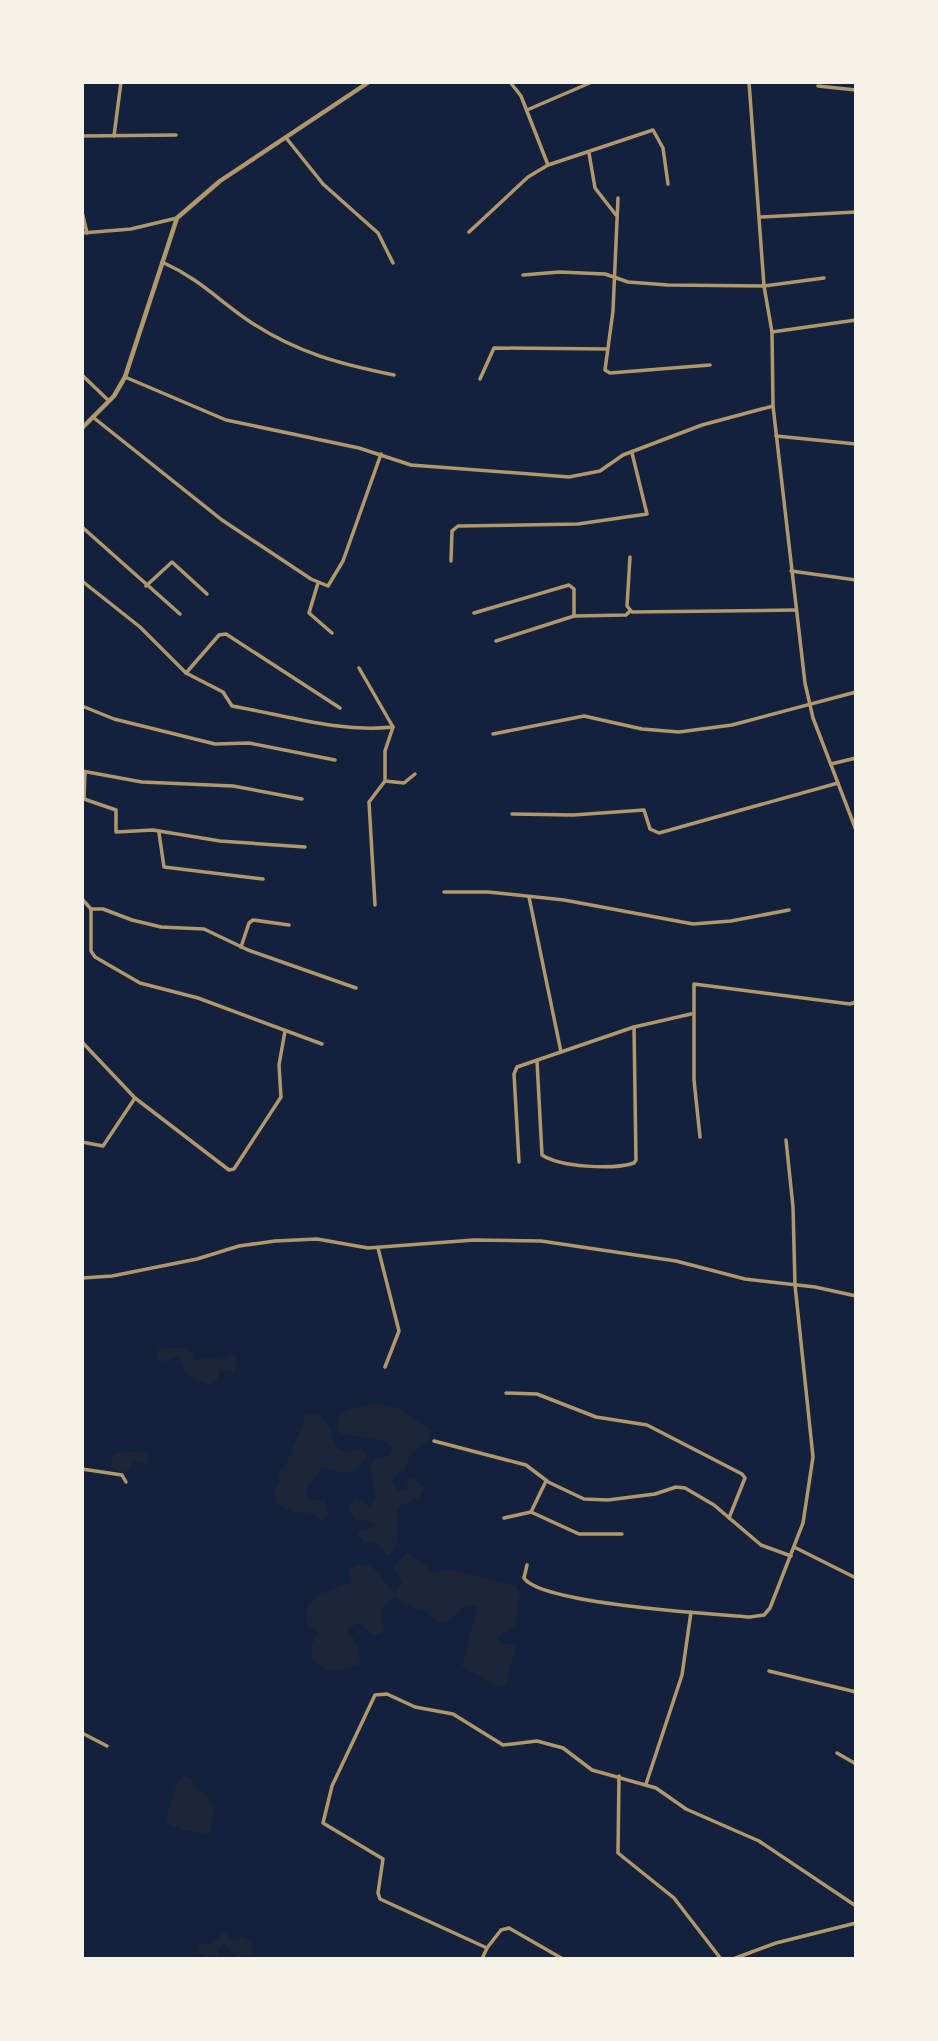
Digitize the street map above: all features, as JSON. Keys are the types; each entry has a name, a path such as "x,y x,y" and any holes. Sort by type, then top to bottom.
{"street":[{"path":"114,136 121,82"},
{"path":"82,212 85,233 150,226 177,218 220,181 369,82"},
{"path":"510,82 521,96 548,165"},
{"path":"527,110 592,82"},
{"path":"749,82 764,286 772,332 773,406 808,703 856,830"},
{"path":"818,86 856,90"},
{"path":"469,232 528,177 548,165 653,131 663,148 668,184"},
{"path":"82,136 176,135"},
{"path":"287,139 323,184 378,233 393,262"},
{"path":"589,152 595,188 617,216"},
{"path":"618,198 606,370 610,373 710,365"},
{"path":"760,217 856,212"},
{"path":"82,428 109,401 125,377 177,218"},
{"path":"162,262 195,277 252,323 311,356 394,375"},
{"path":"523,275 559,272 605,274 614,279 668,285 764,286 824,278"},
{"path":"772,332 856,320"},
{"path":"480,379 494,348 607,349"},
{"path":"82,375 109,401"},
{"path":"125,377 226,420 382,454 421,466 569,477 600,471 632,453 702,425 773,406"},
{"path":"93,418 222,520 318,583 328,586 344,561 382,454"},
{"path":"776,436 856,444"},
{"path":"451,561 452,531 458,526 578,524 647,514 632,453"},
{"path":"82,527 180,614"},
{"path":"630,557 627,606 631,611"},
{"path":"146,586 172,562 207,594"},
{"path":"792,571 856,580"},
{"path":"82,581 140,628 186,673 219,690 232,706 334,726 366,730 393,727"},
{"path":"318,583 309,613 332,633"},
{"path":"474,613 569,585 574,589 574,616"},
{"path":"496,641 574,616 626,615 631,611 796,610"},
{"path":"186,673 219,635 226,634 340,708"},
{"path":"359,668 393,727 385,751 385,781 369,802 375,905"},
{"path":"493,734 584,716 642,729 678,732 732,725 856,692"},
{"path":"82,706 114,719 215,744 249,743 335,760"},
{"path":"831,764 856,758"},
{"path":"302,799 233,786 142,782 84,772 84,799 116,810 116,832 153,830 159,833 305,847"},
{"path":"385,781 404,783 415,775"},
{"path":"512,814 573,815 644,810 650,829 659,833 838,783"},
{"path":"159,833 164,867 263,880"},
{"path":"444,892 488,892 564,900 693,924 731,921 789,910"},
{"path":"529,897 561,1052"},
{"path":"82,899 91,909 91,951 95,957 140,983 211,1003 323,1044"},
{"path":"91,909 103,909 161,927 204,929 241,947 356,988"},
{"path":"241,947 249,923 253,920 289,925"},
{"path":"700,1137 692,1014 693,986 696,983 781,996 850,1004 856,1002"},
{"path":"519,1162 515,1070 634,1027 692,1014"},
{"path":"537,1061 542,1155 560,1162 614,1167 634,1163 634,1027"},
{"path":"82,1042 135,1098 227,1169 234,1169 281,1097 279,1065 285,1031"},
{"path":"82,1142 103,1146 135,1098"},
{"path":"527,1565 525,1581 553,1592 607,1605 750,1618 764,1615 771,1608 803,1522 813,1457 813,1429 795,1285 793,1207 786,1140"},
{"path":"82,1278 111,1276 197,1259 239,1246 275,1241 317,1239 378,1248 474,1240 541,1241 676,1261 745,1279 856,1296"},
{"path":"378,1248 399,1331 385,1367"},
{"path":"506,1393 537,1394 596,1417 647,1424 742,1474 746,1478 729,1518"},
{"path":"435,1441 526,1465 547,1481 578,1497 591,1500 655,1494 676,1487 685,1488 729,1518 761,1545 791,1556"},
{"path":"82,1469 122,1475 126,1482"},
{"path":"531,1512 547,1481"},
{"path":"504,1518 531,1512 579,1534 622,1534"},
{"path":"793,1547 856,1578"},
{"path":"646,1784 682,1675 691,1612"},
{"path":"769,1671 856,1692"},
{"path":"487,1948 380,1899 378,1893 383,1858 326,1826 321,1820 332,1786 375,1695 387,1694 415,1707 453,1714 503,1745 537,1741 562,1748 592,1770 646,1784 686,1809 759,1841 856,1906"},
{"path":"82,1733 107,1746"},
{"path":"837,1753 856,1764"},
{"path":"620,1776 618,1853 674,1898 721,1959"},
{"path":"733,1959 776,1943 856,1923"},
{"path":"482,1959 501,1930 509,1928 563,1959"}],"shaded area":[{"path":"160,1347 182,1348 192,1353 194,1361 209,1357 221,1360 228,1354 236,1355 237,1362 233,1372 220,1370 217,1381 209,1385 185,1374 178,1355 164,1362 156,1357"},
{"path":"376,1402 397,1408 431,1430 428,1441 413,1452 406,1469 397,1473 392,1482 398,1490 409,1488 406,1480 414,1478 425,1487 419,1498 398,1507 395,1550 387,1555 375,1541 364,1543 358,1535 361,1528 369,1530 373,1525 370,1521 355,1520 349,1507 355,1498 370,1506 376,1499 370,1466 376,1457 390,1456 393,1446 378,1439 337,1432 338,1416"},
{"path":"318,1413 330,1428 337,1449 346,1452 361,1449 367,1456 357,1470 345,1473 322,1467 305,1491 309,1500 325,1500 328,1514 321,1520 313,1513 293,1512 276,1503 273,1492 280,1483 278,1473 286,1465 306,1415"},
{"path":"122,1451 147,1453 149,1465 133,1462 129,1470 120,1473 111,1466 113,1455"},
{"path":"408,1552 434,1573 449,1569 516,1586 520,1593 515,1626 498,1637 501,1644 516,1644 506,1683 499,1687 462,1666 477,1607 465,1605 451,1620 440,1623 427,1612 401,1604 395,1595 381,1611 384,1632 373,1635 359,1623 348,1628 347,1632 358,1647 360,1665 330,1672 312,1660 312,1644 318,1633 307,1623 307,1606 319,1594 351,1583 349,1571 357,1565 371,1565 395,1594 402,1583 393,1567"},
{"path":"184,1776 191,1778 194,1788 207,1795 208,1802 215,1806 209,1834 182,1830 165,1822 178,1780"},
{"path":"224,1933 235,1941 243,1937 251,1943 253,1959 238,1959 225,1944 218,1949 217,1959 207,1959 198,1953 199,1945 210,1943"}]}
